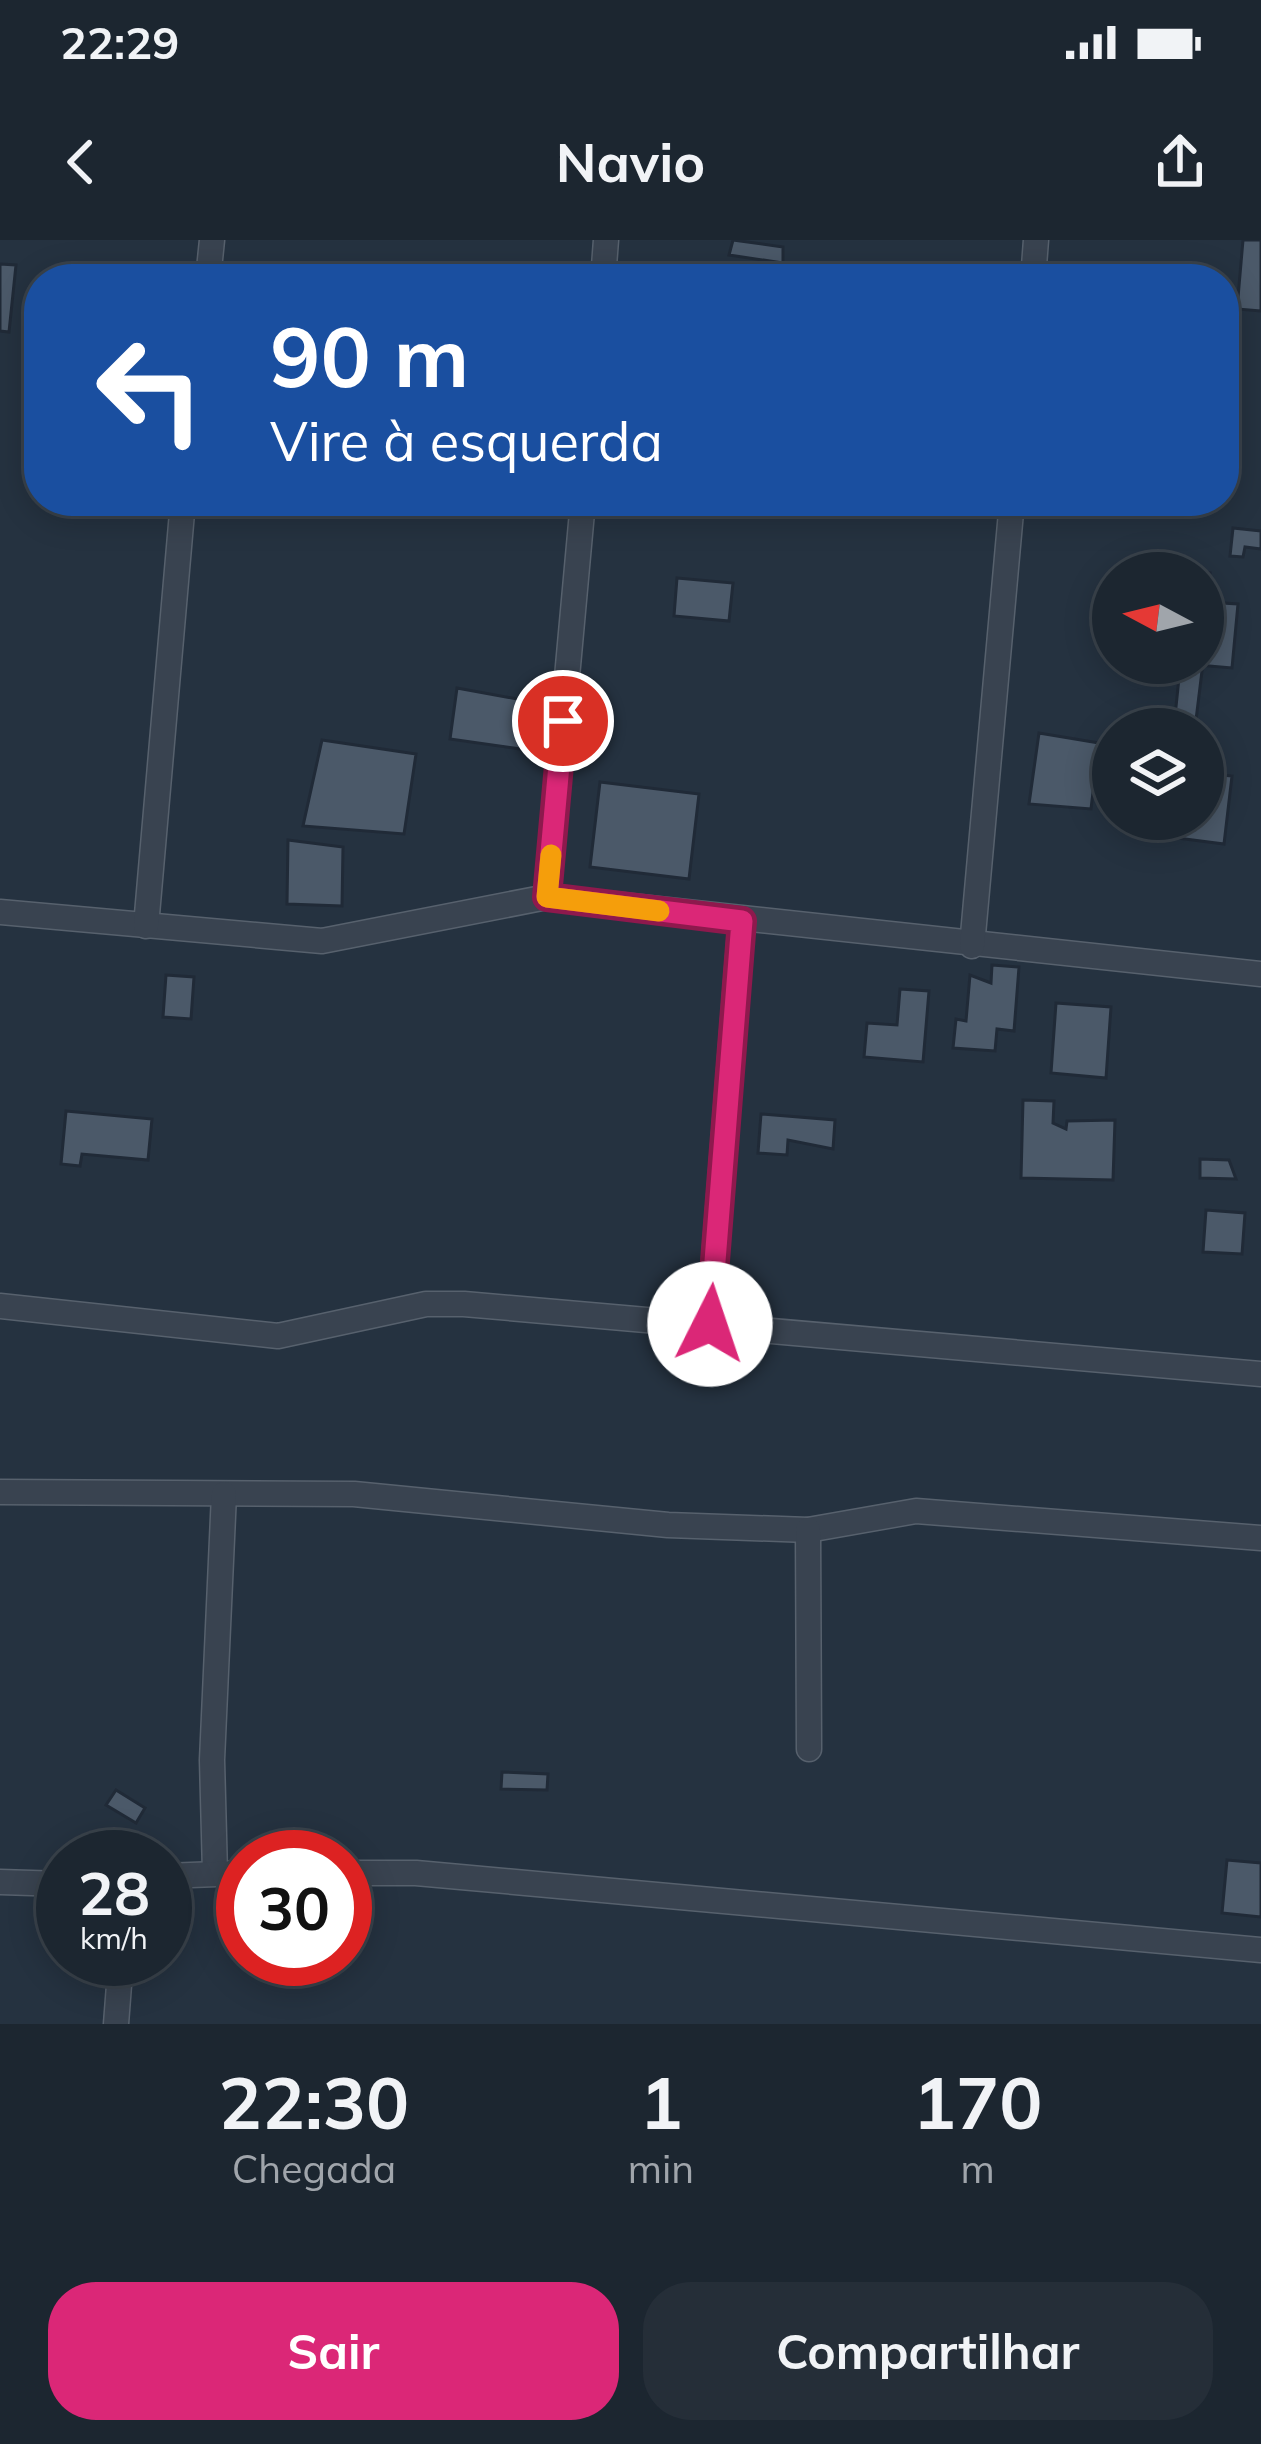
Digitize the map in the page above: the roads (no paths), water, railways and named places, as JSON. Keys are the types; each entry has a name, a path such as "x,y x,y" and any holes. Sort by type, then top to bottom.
{"street":[{"path":"146,926 182,516"},
{"path":"547,897 582,516"},
{"path":"972,946 1011,516"},
{"path":"0,911 347,940 502,902 547,897 1261,974"},
{"path":"710,1324 742,921"},
{"path":"0,1306 278,1336 426,1304 710,1324 1261,1374"},
{"path":"0,1492 354,1494 668,1525 808,1530 916,1510 1261,1538"},
{"path":"192,1874 215,1873 212,1760 224,1494"},
{"path":"808,1530 809,1749"},
{"path":"372,1873 416,1873 1261,1950"},
{"path":"0,1882 36,1883"},
{"path":"116,2024 119,1986"}]}
